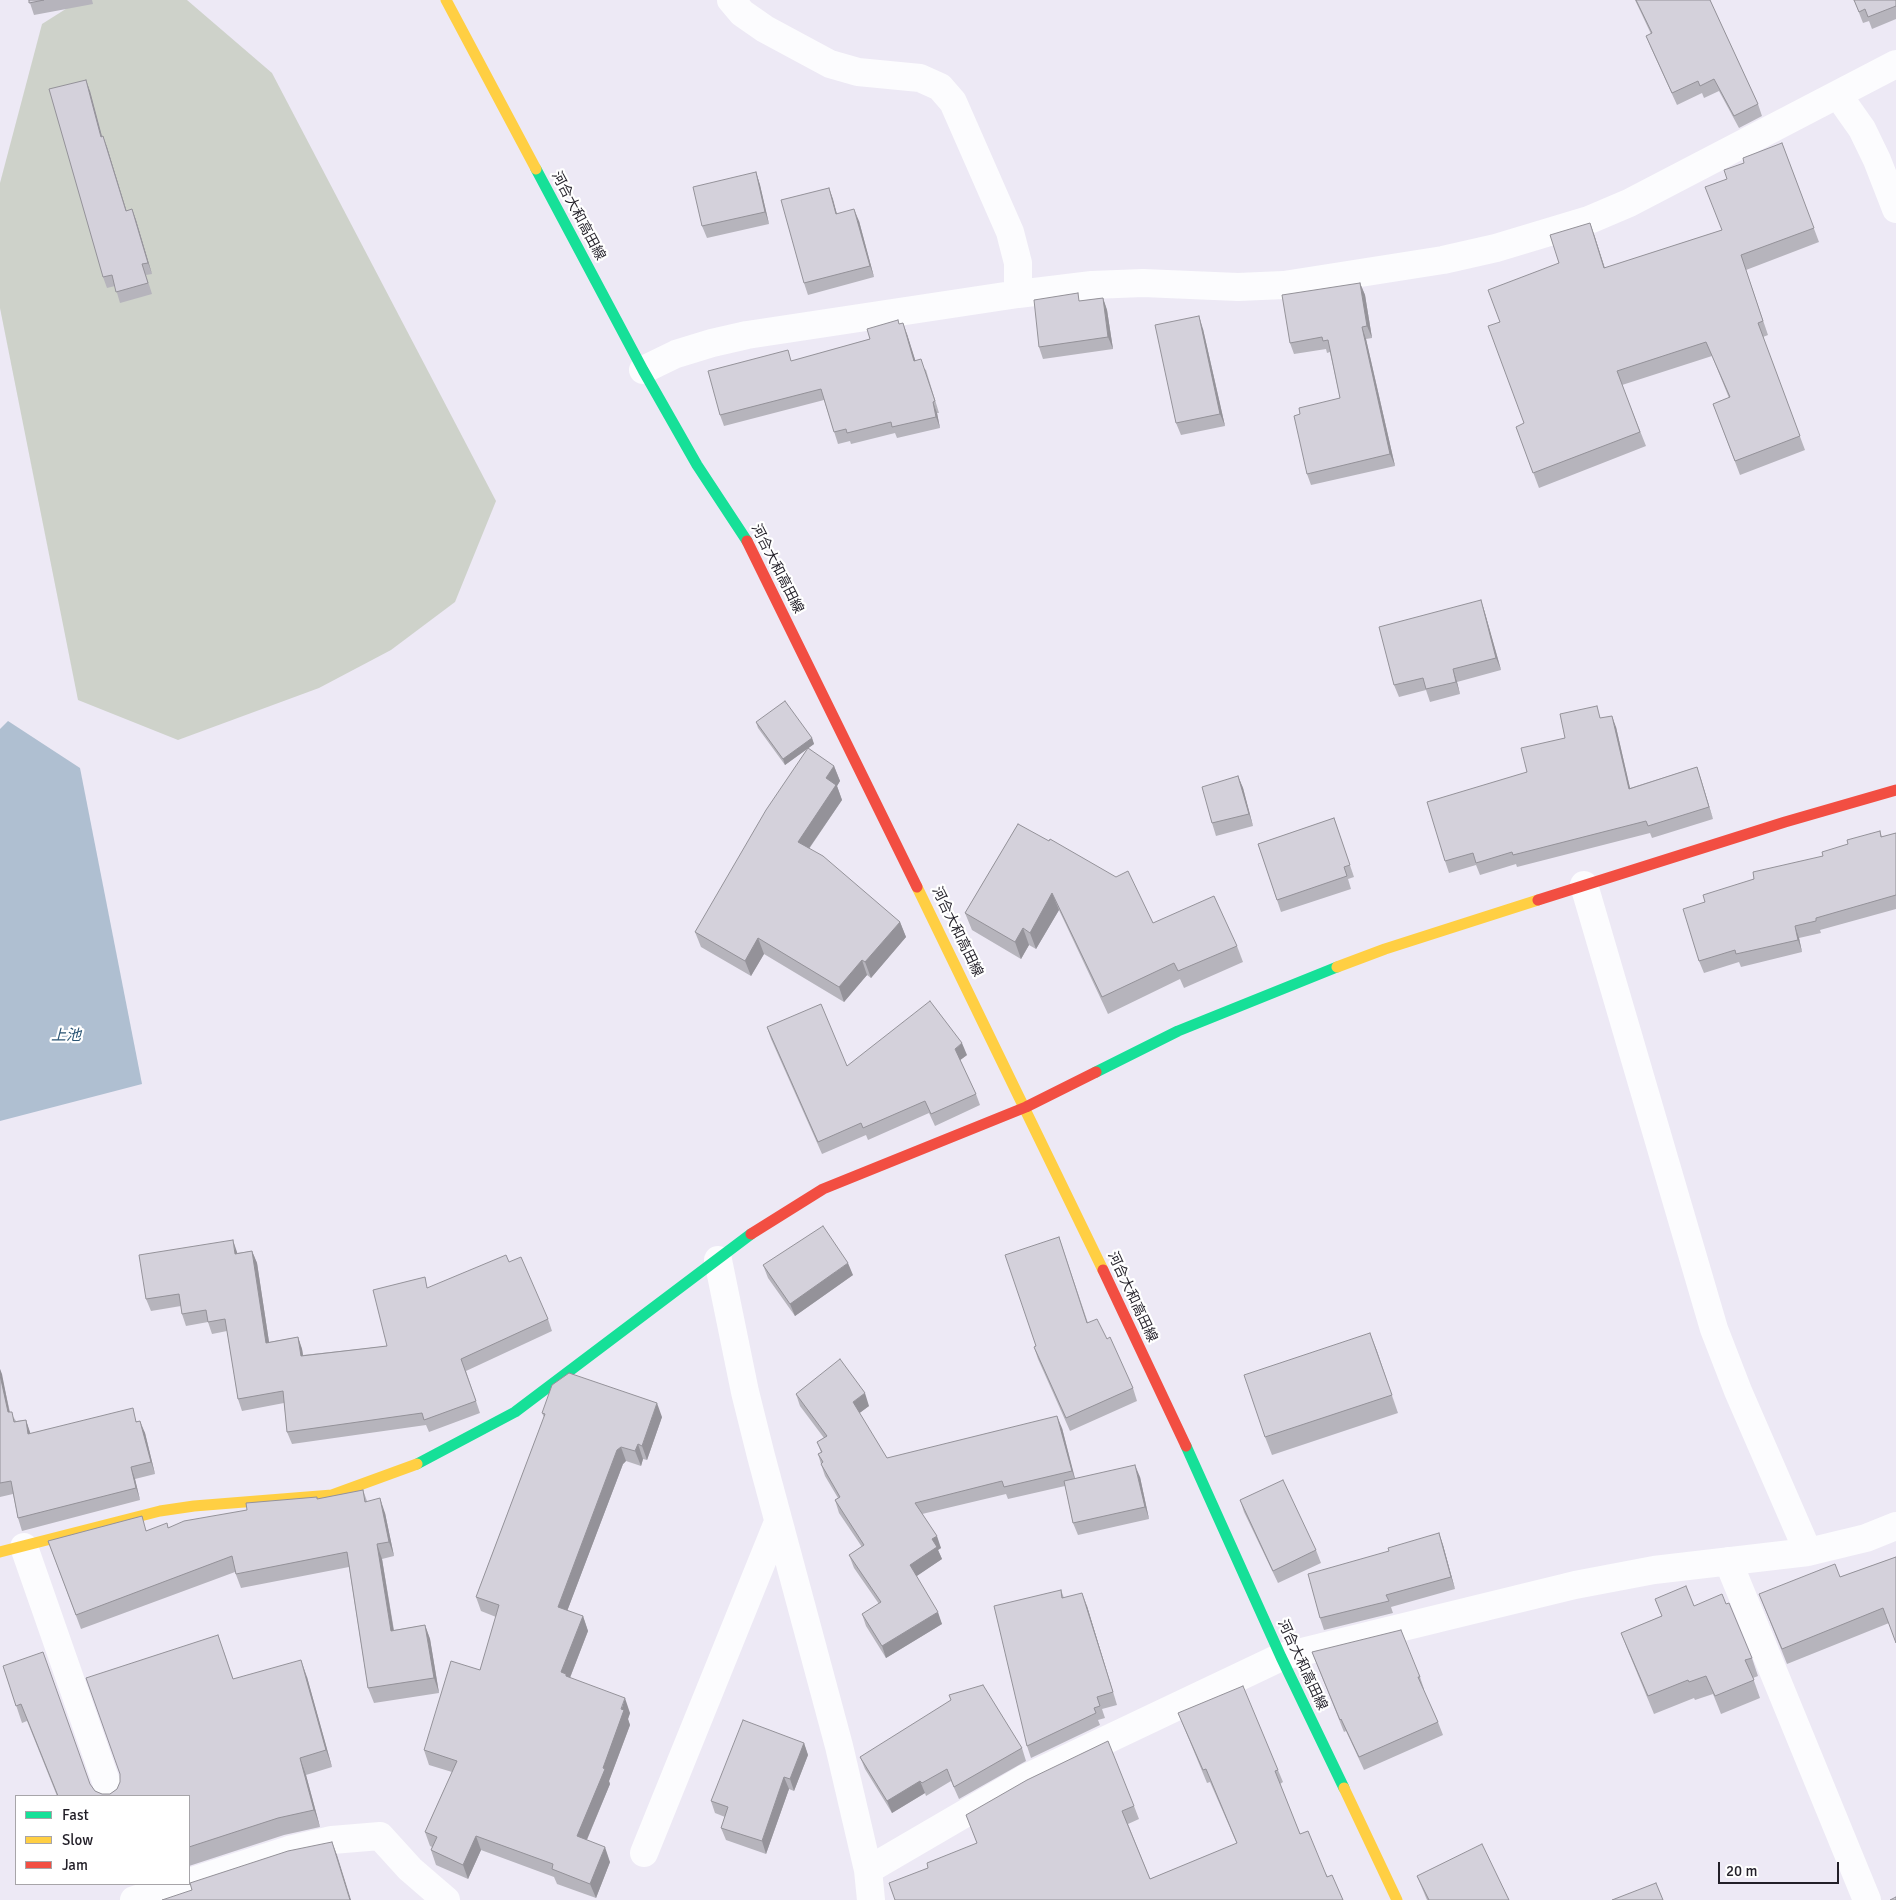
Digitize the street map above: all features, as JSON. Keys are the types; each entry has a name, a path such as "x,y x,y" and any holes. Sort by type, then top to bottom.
{"main road":[{"name":"河合大和高田線","path":"446,0 643,370 697,464 746,539 1026,1107 1173,1418 1281,1657 1397,1900"},
{"path":"12,1549 160,1511 194,1506 332,1495 422,1462 515,1412 787,1210 823,1189 1026,1107 1178,1031 1385,949 1784,822 1896,790"}],"street":[{"path":"731,0 742,13 765,29 830,64 858,72 920,78 940,87 953,102 1010,232 1018,263 1018,294"},
{"path":"643,370 676,354 747,335 1018,294 1092,285 1143,283 1238,287 1284,285 1443,260 1496,248 1589,220 1629,204 1896,64"},
{"path":"1838,95 1862,130 1874,152 1896,209"},
{"path":"1584,885 1714,1329 1738,1391 1808,1552"},
{"path":"718,1260 745,1392 839,1746 868,1870 871,1900"},
{"path":"644,1853 778,1522"},
{"path":"868,1870 1024,1779 1281,1657 1575,1585 1654,1570 1808,1552 1866,1538 1896,1526"},
{"path":"12,1549 111,1795"},
{"path":"1728,1561 1867,1900"},
{"path":"190,1882 289,1850 332,1840 380,1836 410,1869 446,1900"},
{"path":"141,1893 179,1885"}],"shaded area":[{"path":"80,0 187,0 272,73 496,501 455,602 391,650 319,688 178,740 78,700 0,308 0,183 42,24"}],"water":[{"name":"上池","path":"8,721 80,768 142,1084 0,1121 0,729"}],"building":[{"path":"29,0 44,0 29,3"},
{"path":"1636,0 1710,0 1758,104 1734,116 1714,79 1700,86 1698,81 1672,93 1646,36 1652,33"},
{"path":"1854,0 1896,0 1896,6 1868,17 1865,9 1859,12"},
{"path":"86,80 101,137 103,136 126,211 132,209 148,263 142,264 148,283 116,292 112,275 103,277 49,89"},
{"path":"1782,143 1814,228 1741,255 1763,321 1758,323 1800,436 1735,461 1713,404 1730,397 1706,342 1617,371 1640,432 1533,473 1516,427 1524,423 1488,326 1500,322 1488,290 1559,263 1550,235 1590,223 1604,268 1722,230 1705,187 1727,179 1724,170 1744,163 1743,158"},
{"path":"756,172 765,212 702,226 693,187"},
{"path":"829,188 836,214 854,209 870,266 804,283 781,200"},
{"path":"1360,283 1367,326 1362,327 1390,454 1307,474 1294,416 1300,414 1299,408 1340,398 1328,340 1323,341 1322,337 1290,343 1282,295"},
{"path":"1078,293 1079,301 1103,298 1108,337 1039,347 1034,300"},
{"path":"1199,316 1220,414 1176,423 1155,325"},
{"path":"898,320 899,324 903,323 914,361 921,359 935,401 933,402 936,417 892,427 891,422 847,433 846,429 834,432 821,389 720,415 708,371 788,350 791,361 870,339 867,329"},
{"path":"1481,600 1496,658 1453,669 1456,682 1426,689 1423,678 1394,685 1379,627"},
{"path":"785,701 812,738 783,759 756,722"},
{"path":"1597,706 1600,718 1612,716 1629,789 1697,767 1709,807 1648,826 1646,821 1513,855 1512,852 1476,863 1473,853 1445,861 1427,802 1527,772 1521,748 1565,738 1560,714"},
{"path":"808,748 834,766 826,778 836,785 798,842 823,856 900,922 865,962 862,960 839,987 758,938 745,961 695,932 766,810"},
{"path":"1238,776 1249,814 1212,823 1202,787"},
{"path":"1334,818 1350,865 1344,867 1347,876 1277,900 1258,844"},
{"path":"1018,824 1049,841 1050,839 1116,877 1128,871 1153,923 1214,896 1237,946 1178,971 1174,963 1102,997 1052,893 1030,933 1023,928 1015,942 965,913"},
{"path":"1880,831 1881,837 1896,833 1896,895 1795,926 1798,940 1736,954 1735,950 1699,961 1683,909 1705,902 1703,895 1754,879 1753,872 1823,856 1822,852 1848,844 1847,840"},
{"path":"930,1001 962,1043 955,1049 976,1094 931,1114 925,1101 863,1128 861,1123 818,1142 767,1027 821,1004 847,1066"},
{"path":"823,1226 848,1263 790,1304 763,1265"},
{"path":"1059,1237 1087,1323 1097,1319 1107,1339 1110,1337 1133,1388 1066,1418 1034,1347 1036,1346 1005,1255"},
{"path":"233,1240 235,1254 252,1251 266,1343 298,1337 301,1356 387,1346 373,1290 425,1277 427,1288 506,1255 509,1262 521,1257 548,1319 461,1359 476,1401 424,1420 422,1413 287,1432 283,1391 238,1399 225,1319 208,1322 206,1310 182,1314 179,1294 146,1299 139,1255"},
{"path":"1370,1333 1392,1395 1265,1437 1244,1375"},
{"path":"840,1359 865,1393 853,1402 887,1458 1057,1416 1072,1471 1004,1487 1002,1481 915,1503 937,1536 932,1539 937,1547 910,1565 938,1612 882,1646 862,1614 881,1602 849,1555 864,1545 835,1500 840,1497 821,1464 823,1462 818,1454 822,1452 817,1442 827,1436 796,1394"},
{"path":"569,1373 657,1403 642,1446 638,1444 635,1451 621,1447 617,1450 558,1607 583,1616 561,1672 566,1674 566,1676 625,1698 621,1709 624,1710 603,1768 605,1769 577,1836 605,1847 590,1884 552,1869 553,1864 476,1836 463,1865 431,1850 437,1837 425,1832 457,1761 424,1750 451,1661 480,1670 499,1605 476,1597 545,1414 542,1413 552,1385"},
{"path":"0,1375 8,1412 12,1412 14,1422 26,1420 28,1434 133,1408 136,1422 140,1421 151,1462 131,1467 136,1488 18,1518 11,1481 0,1483"},
{"path":"1135,1465 1145,1507 1073,1523 1064,1481"},
{"path":"1283,1480 1316,1550 1273,1571 1240,1500"},
{"path":"363,1490 365,1502 380,1498 389,1542 377,1544 391,1631 425,1625 434,1678 368,1688 347,1552 236,1574 232,1556 76,1615 48,1541 142,1516 146,1531 167,1523 168,1528 184,1521 247,1510 246,1503 317,1497 317,1499"},
{"path":"1439,1533 1451,1577 1386,1595 1389,1601 1320,1618 1308,1574 1389,1551 1388,1548"},
{"path":"1896,1557 1896,1643 1883,1608 1782,1649 1759,1594 1835,1564 1840,1577"},
{"path":"1686,1586 1694,1606 1722,1594 1726,1604 1729,1603 1752,1658 1745,1660 1754,1680 1715,1696 1706,1676 1689,1682 1688,1680 1648,1696 1621,1633 1662,1616 1655,1599"},
{"path":"1061,1590 1062,1598 1082,1593 1113,1692 1097,1697 1100,1706 1094,1708 1096,1713 1027,1746 994,1606"},
{"path":"1401,1630 1420,1677 1418,1677 1438,1722 1359,1757 1340,1720 1312,1652"},
{"path":"218,1635 233,1679 301,1660 326,1750 300,1758 314,1810 278,1818 190,1847 190,1795 58,1795 21,1704 16,1706 3,1666 43,1652 90,1784 95,1791 102,1794 110,1794 117,1789 120,1782 120,1774 86,1678"},
{"path":"983,1685 1022,1748 954,1787 947,1769 922,1783 920,1781 887,1801 860,1757 951,1700 949,1695"},
{"path":"1243,1686 1278,1770 1275,1771 1300,1834 1308,1831 1327,1877 1332,1875 1343,1900 895,1900 889,1883 928,1868 927,1863 977,1843 966,1815 1027,1780 1108,1741 1134,1806 1122,1811 1150,1879 1237,1843 1206,1769 1203,1770 1178,1713"},
{"path":"743,1720 804,1743 790,1779 784,1777 762,1841 721,1828 728,1807 711,1801"},
{"path":"332,1842 350,1900 162,1900 192,1890 190,1883 288,1851"},
{"path":"1482,1844 1509,1900 1429,1900 1417,1876"},
{"path":"1656,1883 1663,1900 1612,1900"}],"traffic: fast":[{"path":"536,169 643,370 697,465 747,541"},
{"path":"1096,1072 1178,1031 1337,967"},
{"path":"417,1464 515,1412 751,1234"},
{"path":"1186,1446 1281,1657 1344,1788"}],"traffic: slow":[{"path":"446,0 536,169"},
{"path":"917,887 1103,1270"},
{"path":"1337,967 1385,949 1538,900"},
{"path":"0,1552 160,1511 194,1506 332,1495 417,1464"},
{"path":"1344,1788 1397,1900"}],"traffic: jam":[{"path":"747,541 917,887"},
{"path":"1538,900 1785,822 1896,790"},
{"path":"751,1234 823,1189 1026,1107 1096,1072"},
{"path":"1103,1270 1186,1446"}]}
